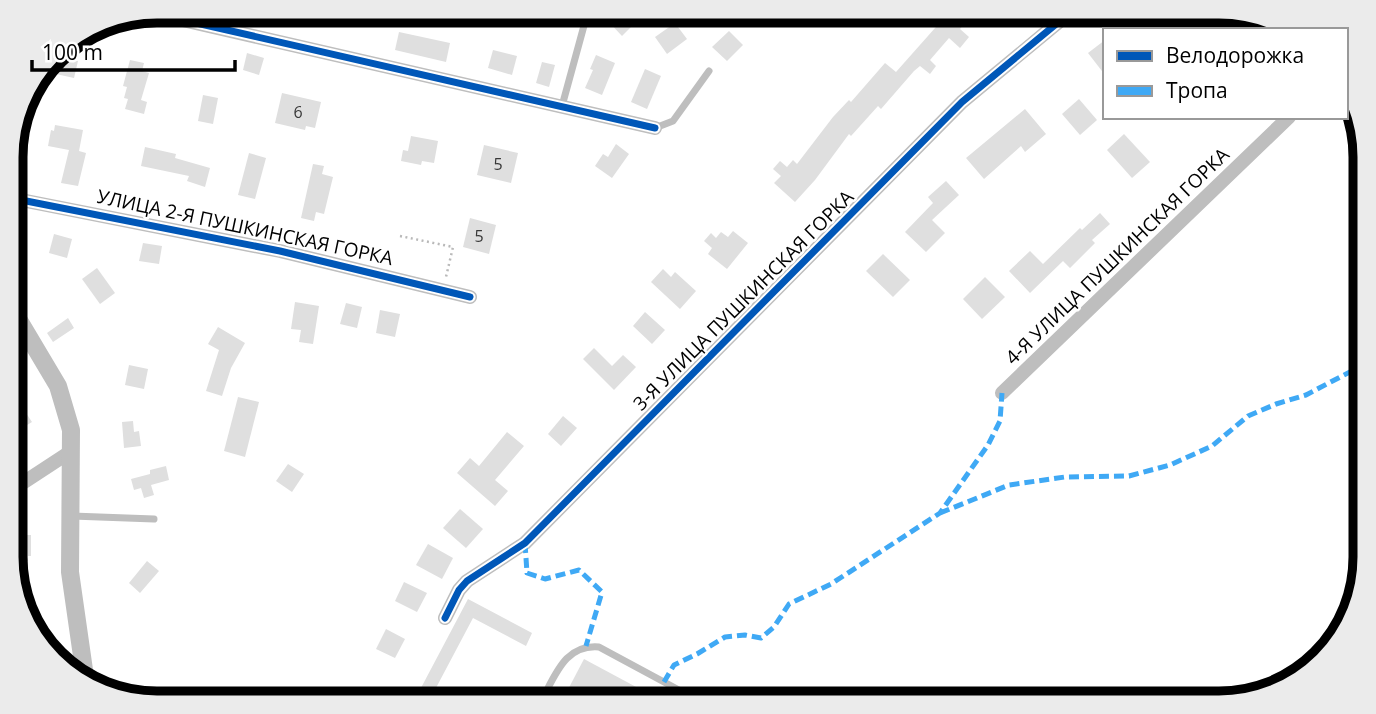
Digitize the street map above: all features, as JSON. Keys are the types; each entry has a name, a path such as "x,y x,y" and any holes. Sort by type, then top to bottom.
{"street":[{"path":"196,23 655,128"},
{"name":"3-Я УЛИЦА ПУШКИНСКАЯ ГОРКА","path":"445,618 459,590 467,581 526,543 962,102 1057,23"},
{"name":"4-Я УЛИЦА ПУШКИНСКАЯ ГОРКА","path":"1002,393 1287,119"},
{"name":"УЛИЦА 2-Я ПУШКИНСКАЯ ГОРКА","path":"23,200 280,251 470,297"},
{"path":"23,327 58,386 71,430 70,572 84,669"},
{"path":"23,484 70,452"}],"lane":[{"path":"562,106 584,23"},
{"path":"655,128 673,121 709,72"},
{"path":"71,516 154,519"},
{"path":"547,691 567,656 586,646 599,647 681,691"}],"path":[{"path":"400,236 453,247 444,291"}],"building":[{"path":"610,23 635,23 622,36"},
{"path":"675,23 687,39 667,54 655,37"},
{"path":"939,23 965,23 960,29 969,37 960,48 949,38 930,60 936,66 930,74 920,66 914,71 881,109 878,106 851,136 849,134 795,202 774,183 781,176 773,169 780,161 787,167 793,160 797,164 833,117 849,100 851,102 885,63 896,72"},
{"path":"1129,23 1170,23 1164,28 1133,28"},
{"path":"729,31 743,45 727,61 712,47"},
{"path":"399,32 450,43 446,62 395,50"},
{"path":"1103,42 1103,72 1088,53"},
{"path":"493,50 517,56 512,75 488,68"},
{"path":"247,53 264,58 259,75 243,70"},
{"path":"596,55 615,63 602,95 585,88"},
{"path":"66,58 78,61 74,78 52,73"},
{"path":"130,60 144,63 142,71 149,73 141,100 147,102 144,114 125,109 127,87 123,86"},
{"path":"542,62 555,65 549,87 536,83"},
{"path":"645,69 661,76 647,109 631,102"},
{"path":"282,93 321,102 315,128 306,126 305,130 275,123"},
{"path":"203,95 218,98 213,124 198,121"},
{"path":"1079,99 1097,120 1080,135 1062,114"},
{"path":"1025,109 1046,134 1025,152 1021,146 984,179 966,158"},
{"path":"55,125 83,130 79,151 86,153 78,186 61,183 69,150 48,146 51,130 54,131"},
{"path":"1124,134 1150,162 1132,178 1107,150"},
{"path":"411,136 438,141 434,163 422,161 421,165 401,161 403,150 408,151"},
{"path":"616,144 629,154 612,178 595,166 603,154 608,157"},
{"path":"484,145 518,153 511,183 477,175"},
{"path":"145,147 176,154 175,158 210,168 205,187 187,181 189,176 141,166"},
{"path":"249,153 266,158 255,199 238,195"},
{"path":"313,164 324,166 322,174 333,177 324,214 316,212 314,221 301,218"},
{"path":"946,181 959,195 932,220 945,233 926,252 905,232 933,203 928,197"},
{"path":"1100,213 1110,224 1092,240 1095,243 1070,268 1063,261 1030,293 1009,271 1030,251 1043,264 1080,228 1082,230"},
{"path":"470,218 496,225 489,254 463,247"},
{"path":"733,231 748,243 727,269 708,254 712,248 704,241 711,233 716,238 721,232 728,237"},
{"path":"54,234 72,239 67,258 49,253"},
{"path":"143,243 162,246 159,264 139,261"},
{"path":"883,254 910,280 893,297 866,271"},
{"path":"97,268 115,293 100,304 82,279"},
{"path":"663,269 671,277 675,272 696,291 680,309 651,282"},
{"path":"985,277 1005,297 982,319 963,299"},
{"path":"295,302 319,306 313,344 299,342 301,330 291,329"},
{"path":"346,303 362,307 357,328 340,324"},
{"path":"380,310 400,314 395,337 376,333"},
{"path":"645,312 665,330 652,344 633,326"},
{"path":"68,318 74,328 53,342 47,333"},
{"path":"218,327 245,343 231,368 222,396 206,391 219,350 208,344"},
{"path":"594,348 612,366 623,355 636,367 614,390 583,359"},
{"path":"129,365 148,369 144,389 125,385"},
{"path":"238,397 259,402 245,457 224,451"},
{"path":"23,411 32,422 23,428"},
{"path":"563,416 577,428 561,446 548,434"},
{"path":"133,421 134,432 139,431 141,446 124,448 122,422"},
{"path":"507,432 524,446 495,480 508,491 495,506 457,473 470,458 479,466"},
{"path":"288,464 304,474 292,492 276,481"},
{"path":"166,466 169,480 151,485 154,495 144,498 141,488 134,490 131,479"},
{"path":"460,509 483,529 466,548 443,528"},
{"path":"23,535 31,535 31,556 28,556 28,561 23,561"},
{"path":"428,544 453,558 442,579 416,565"},
{"path":"147,561 159,571 140,593 129,583"},
{"path":"404,582 427,593 417,612 395,601"},
{"path":"468,599 532,633 526,646 473,618 434,691 419,691"},
{"path":"386,629 405,639 395,658 376,649"},
{"path":"584,659 644,691 567,691"}],"marked path":[{"path":"940,513 1009,485 1065,477 1129,476 1170,465 1212,446 1248,416 1306,395 1353,370"},
{"path":"664,682 674,665 725,637 745,635 761,638 774,627 789,604 831,584 940,513 988,445 1000,421 1002,393"},
{"path":"525,543 527,573 545,579 579,570 602,592 586,646"}],"cycle path":[{"path":"196,23 655,128"},
{"path":"445,618 459,590 467,581 525,543 962,102 1057,23"},
{"path":"23,200 280,251 470,297"}]}
